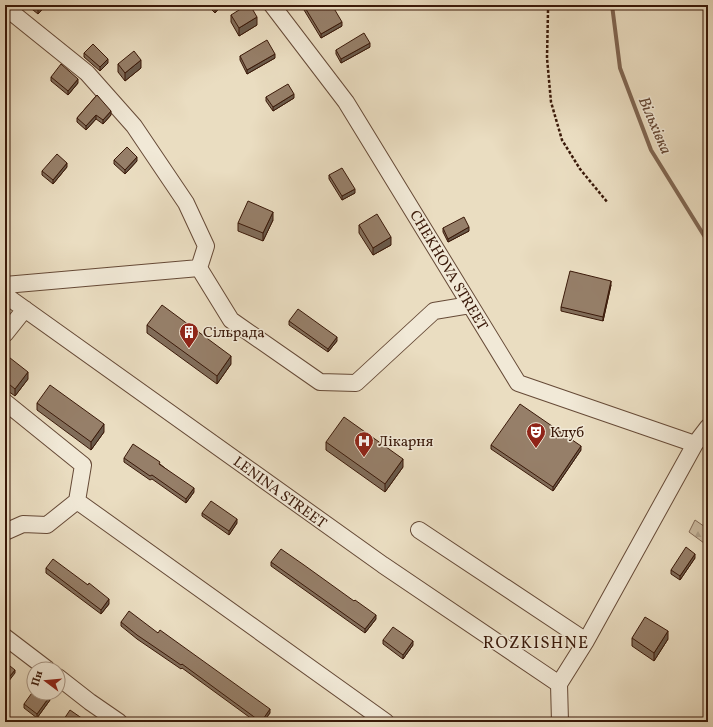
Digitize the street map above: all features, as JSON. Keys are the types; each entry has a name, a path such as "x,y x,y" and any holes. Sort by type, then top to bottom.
{"street":[{"name":"CHEKHOVA STREET","path":"272,5 346,102 518,383 695,444"},
{"path":"5,7 87,73 134,126 186,203 206,246 199,268 231,320 320,382 356,383 434,311 470,305"},
{"path":"5,285 199,268"},
{"name":"LENINA STREET","path":"5,295 383,565 559,684"},
{"path":"5,334 25,309"},
{"path":"5,402 83,465 77,501 47,525 23,524 5,532"},
{"path":"560,722 559,684 586,641 695,444 708,427"},
{"path":"77,501 386,722"},
{"path":"419,530 586,641"},
{"path":"5,637 36,661"},
{"path":"66,683 119,722"}],"path":[{"path":"549,5 548,58 551,102 562,140 580,169 608,203"}],"green space":[{"path":"695,520 708,529 708,546 689,532"}],"building":[{"path":"32,5 42,5 38,10"},
{"path":"211,5 219,5 215,9"},
{"path":"247,5 250,5 257,17 239,28 231,15"},
{"path":"332,5 342,22 321,34 304,6"},
{"path":"364,33 370,43 341,59 336,50"},
{"path":"267,40 275,54 247,70 240,56"},
{"path":"93,44 108,59 100,67 84,53"},
{"path":"134,51 141,60 125,73 118,64"},
{"path":"61,64 78,79 68,91 51,77"},
{"path":"288,84 294,94 273,107 266,97"},
{"path":"97,95 111,111 103,120 96,115 86,126 77,118"},
{"path":"127,147 137,157 125,170 114,160"},
{"path":"57,154 67,163 53,180 42,171"},
{"path":"342,168 355,189 342,196 329,175"},
{"path":"248,201 273,212 263,233 238,223"},
{"path":"377,214 391,237 373,248 359,225"},
{"path":"464,217 469,227 448,239 443,228"},
{"path":"5,223 9,226 5,230"},
{"path":"570,271 611,281 603,317 561,307"},
{"name":"Сільрада","path":"162,305 231,356 217,376 147,325"},
{"path":"298,309 337,337 328,349 289,321"},
{"path":"5,354 28,372 15,389 5,381"},
{"path":"50,385 104,424 91,442 37,403"},
{"name":"Клуб","path":"520,404 581,446 553,487 491,445"},
{"name":"Лікарня","path":"344,417 403,459 385,484 326,442"},
{"path":"133,444 194,488 186,499 152,475 150,476 124,458"},
{"path":"211,501 237,519 229,531 202,513"},
{"path":"686,547 695,554 680,576 671,570"},
{"path":"281,549 376,615 365,629 271,562"},
{"path":"53,559 88,585 89,583 109,599 101,610 46,568"},
{"path":"129,611 158,633 160,630 270,709 261,722 182,664 181,665 137,635 121,622"},
{"path":"645,617 668,631 654,653 632,638"},
{"path":"393,627 413,641 403,655 383,640"},
{"path":"5,662 15,670 5,682"},
{"path":"26,701 46,701 37,714 24,704"},
{"path":"70,710 83,719 82,722 62,722"}],"waterway":[{"name":"Вільхівка","path":"612,5 620,68 651,150 708,242"}],"place":[{"name":"Сільрада","path":"189,349"},
{"name":"Клуб","path":"536,449"},
{"name":"Лікарня","path":"364,458"}],"district":[{"name":"ROZKISHNE","path":"536,642"}]}
